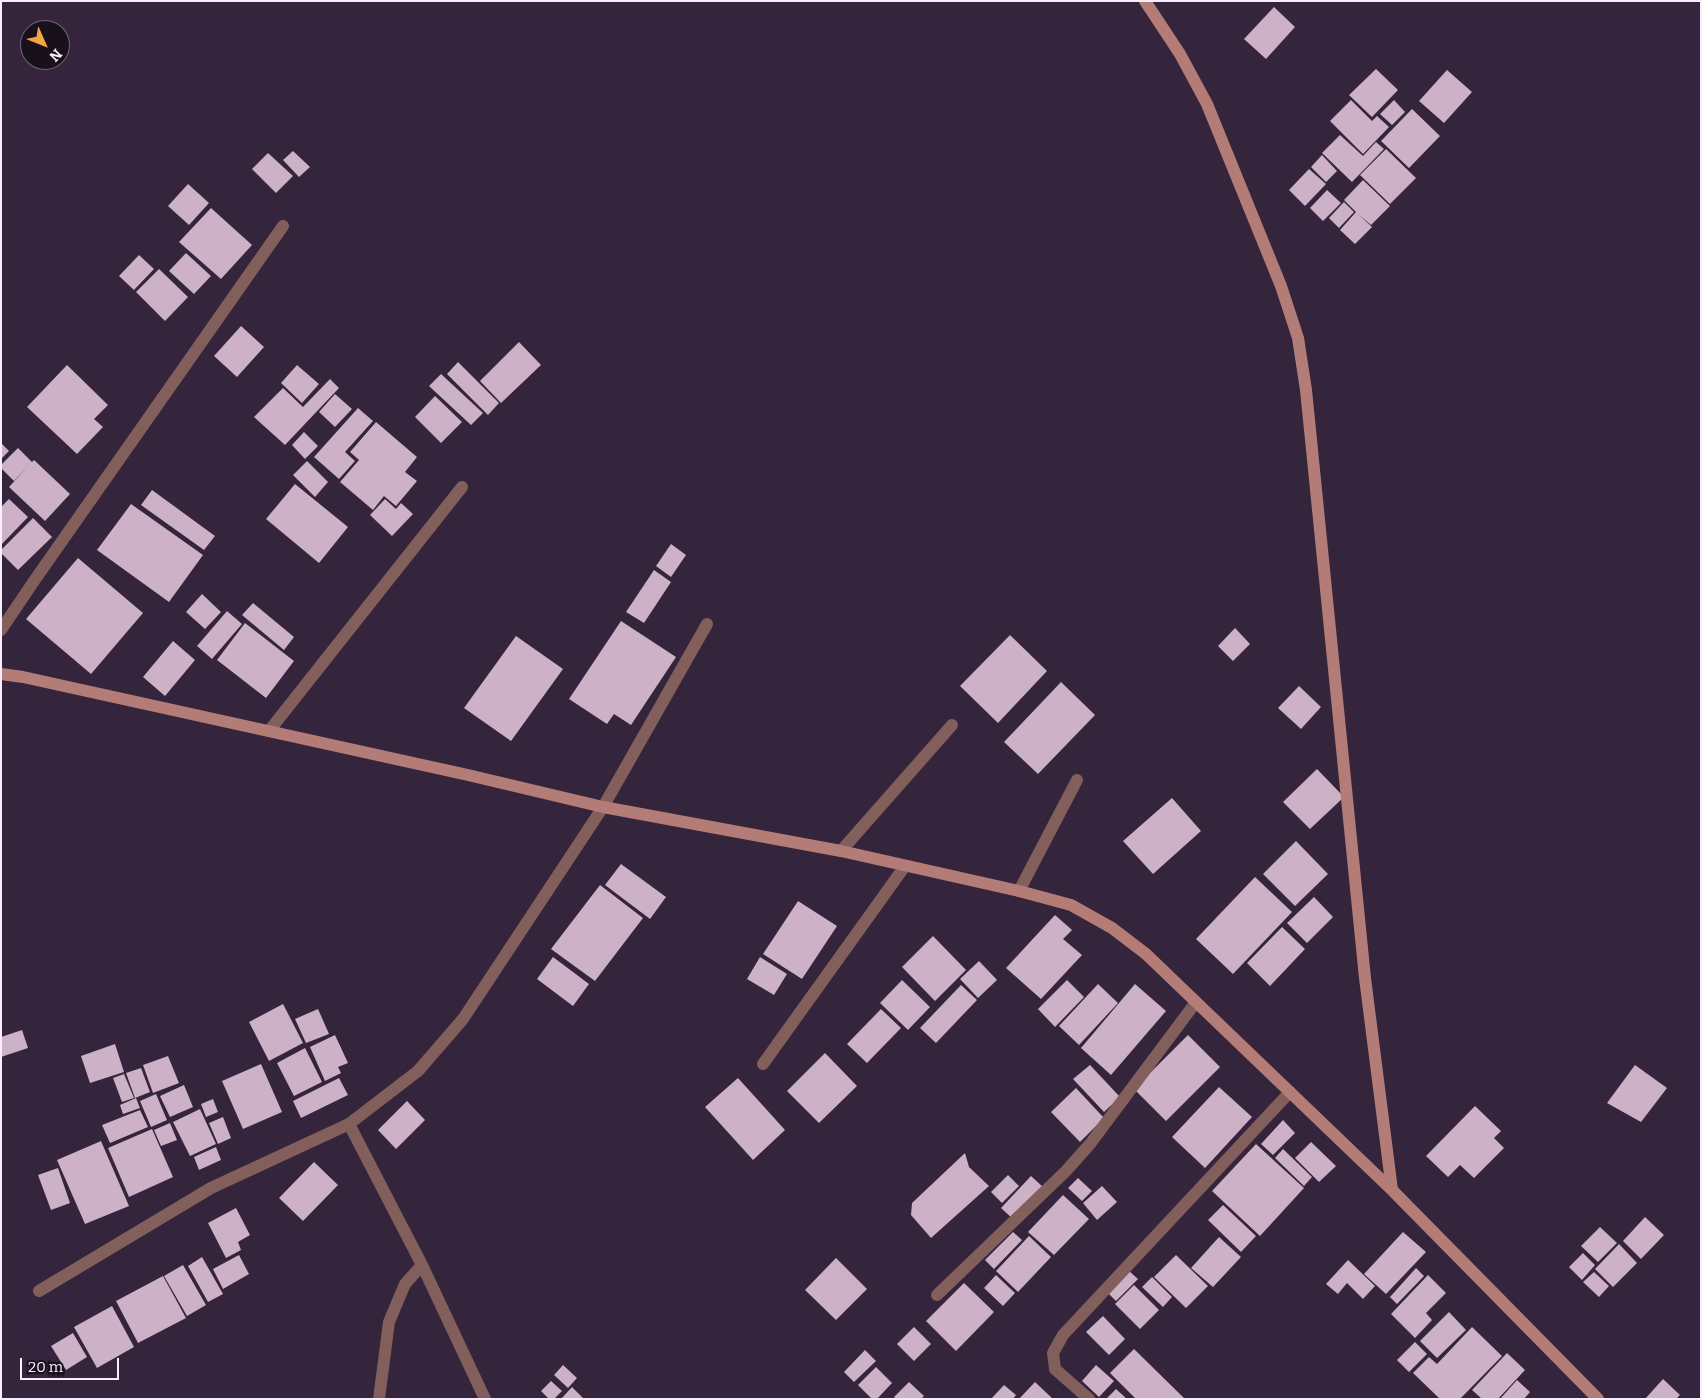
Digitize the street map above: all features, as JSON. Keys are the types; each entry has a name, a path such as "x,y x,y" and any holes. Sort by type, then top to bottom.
{"street":[{"path":"1146,1 1180,54 1207,104 1281,286 1298,338 1306,390 1365,978 1392,1190"},
{"path":"1,630 283,226"},
{"path":"269,731 462,488"},
{"path":"39,1291 211,1188 349,1124 418,1071 463,1019 603,807 707,624"},
{"path":"1,674 269,731 603,807 841,852 1019,891 1071,905 1112,928 1146,954 1392,1190 1598,1399"},
{"path":"841,852 952,725"},
{"path":"1019,891 1077,780"},
{"path":"763,1064 905,866"},
{"path":"937,1294 1066,1172 1090,1144 1196,1002"},
{"path":"1089,1399 1055,1370 1053,1353 1063,1335 1290,1092"},
{"path":"349,1124 422,1265 485,1399"},
{"path":"379,1399 389,1322 405,1284 422,1265"}],"building":[{"path":"1274,7 1295,27 1266,59 1244,39"},
{"path":"1376,69 1398,90 1372,117 1349,95"},
{"path":"1447,70 1472,92 1444,123 1419,101"},
{"path":"1351,100 1372,121 1377,116 1389,127 1363,154 1330,121"},
{"path":"1394,100 1405,112 1392,125 1380,114"},
{"path":"1412,109 1440,136 1409,168 1381,141"},
{"path":"1340,135 1363,156 1376,142 1384,149 1352,182 1322,153"},
{"path":"1386,149 1416,178 1390,204 1360,175"},
{"path":"293,151 310,167 299,177 283,160"},
{"path":"268,153 293,176 276,193 252,169"},
{"path":"1322,155 1337,171 1326,182 1311,167"},
{"path":"1309,169 1326,184 1305,206 1289,190"},
{"path":"1363,180 1390,206 1371,225 1358,214 1372,227 1355,244 1340,230 1356,212 1344,200"},
{"path":"188,184 209,203 189,225 168,206"},
{"path":"1327,190 1341,203 1323,221 1310,208"},
{"path":"1344,202 1354,212 1339,228 1329,218"},
{"path":"211,208 252,245 221,279 179,242"},
{"path":"186,253 211,276 194,294 169,271"},
{"path":"139,255 154,269 134,290 119,276"},
{"path":"159,269 188,297 165,321 136,292"},
{"path":"241,326 264,347 237,377 214,356"},
{"path":"519,342 541,365 501,403 480,381"},
{"path":"458,362 499,403 488,415 447,374"},
{"path":"67,365 108,405 94,419 103,427 77,454 27,407"},
{"path":"297,365 319,384 302,403 281,383"},
{"path":"441,374 483,413 471,425 429,386"},
{"path":"330,379 339,388 285,445 254,417 283,388 303,407"},
{"path":"335,394 352,409 335,427 319,412"},
{"path":"435,396 462,422 441,443 415,417"},
{"path":"358,408 373,421 345,452 355,461 339,479 314,457"},
{"path":"376,422 417,457 405,472 417,481 396,506 384,496 373,510 340,482 359,460 350,452"},
{"path":"304,432 318,446 305,459 292,445"},
{"path":"1,443 9,451 1,459"},
{"path":"18,448 32,462 34,460 70,494 45,521 9,487 30,464 14,481 1,468 1,465"},
{"path":"307,461 328,482 315,497 293,475"},
{"path":"295,484 348,527 319,563 266,519"},
{"path":"152,490 215,536 204,550 141,505"},
{"path":"9,499 28,517 1,545 1,507"},
{"path":"385,499 396,509 401,503 413,514 392,536 370,515"},
{"path":"131,504 203,555 169,602 97,550"},
{"path":"33,518 52,537 18,570 1,553 1,550"},
{"path":"671,544 686,555 671,577 656,566"},
{"path":"78,558 143,613 91,674 26,619"},
{"path":"654,570 671,582 644,623 626,612"},
{"path":"202,594 221,612 205,629 186,612"},
{"path":"253,603 294,637 284,650 242,615"},
{"path":"227,611 242,624 212,659 197,646"},
{"path":"621,621 676,657 631,725 614,714 607,724 569,699"},
{"path":"245,623 294,661 266,698 217,660"},
{"path":"1235,628 1250,644 1233,661 1218,646"},
{"path":"1010,635 1047,671 998,723 960,686"},
{"path":"516,636 563,669 511,741 464,708"},
{"path":"173,641 195,660 165,696 143,677"},
{"path":"1061,682 1095,715 1038,774 1004,742"},
{"path":"1299,686 1321,707 1301,729 1278,708"},
{"path":"1317,769 1344,797 1310,829 1283,802"},
{"path":"1172,798 1201,831 1153,874 1123,841"},
{"path":"1296,841 1328,874 1295,906 1263,874"},
{"path":"621,864 666,897 650,919 605,885"},
{"path":"1255,877 1292,912 1233,974 1196,939"},
{"path":"600,885 643,918 595,981 551,949"},
{"path":"1314,897 1333,917 1307,943 1287,923"},
{"path":"798,901 837,926 802,979 763,954"},
{"path":"1055,915 1072,930 1063,939 1082,955 1041,999 1006,968"},
{"path":"1282,927 1305,949 1270,986 1247,963"},
{"path":"933,936 966,970 935,1001 902,967"},
{"path":"553,957 589,984 573,1006 537,979"},
{"path":"760,957 787,974 774,995 747,979"},
{"path":"979,961 997,980 978,998 960,979"},
{"path":"902,980 930,1007 908,1030 880,1003"},
{"path":"1067,980 1084,997 1055,1027 1038,1009"},
{"path":"1098,984 1118,1003 1079,1045 1059,1026"},
{"path":"1135,984 1166,1011 1111,1075 1081,1048"},
{"path":"961,985 977,1000 936,1043 920,1028"},
{"path":"283,1004 303,1043 269,1061 249,1022"},
{"path":"318,1009 329,1034 306,1043 295,1019"},
{"path":"881,1009 901,1028 867,1063 847,1044"},
{"path":"22,1030 28,1048 1,1057 1,1037"},
{"path":"335,1035 348,1063 338,1067 341,1073 325,1081 310,1047"},
{"path":"1188,1035 1220,1067 1166,1121 1134,1089"},
{"path":"115,1044 124,1072 90,1083 81,1056"},
{"path":"305,1048 322,1082 294,1096 277,1063"},
{"path":"825,1053 857,1086 819,1123 787,1091"},
{"path":"168,1056 179,1083 153,1093 143,1065"},
{"path":"261,1064 282,1112 243,1129 222,1081"},
{"path":"1090,1065 1120,1097 1104,1112 1073,1079"},
{"path":"1635,1065 1667,1088 1641,1122 1607,1103"},
{"path":"141,1068 150,1092 135,1098 126,1073"},
{"path":"124,1074 134,1098 122,1102 113,1078"},
{"path":"339,1078 348,1095 301,1118 293,1101"},
{"path":"738,1078 785,1130 753,1160 705,1107"},
{"path":"184,1085 193,1107 170,1117 160,1096"},
{"path":"1219,1087 1252,1117 1205,1168 1172,1137"},
{"path":"1076,1088 1104,1118 1080,1142 1051,1112"},
{"path":"156,1094 167,1120 151,1127 140,1101"},
{"path":"136,1098 140,1108 123,1114 120,1105"},
{"path":"213,1099 218,1112 206,1117 201,1104"},
{"path":"407,1101 425,1120 396,1149 378,1130"},
{"path":"1475,1106 1501,1131 1494,1138 1504,1148 1474,1178 1460,1165 1448,1177 1426,1156"},
{"path":"200,1109 216,1144 190,1156 173,1122"},
{"path":"140,1110 148,1127 110,1143 102,1125"},
{"path":"223,1117 231,1138 218,1144 209,1123"},
{"path":"1283,1120 1295,1133 1273,1155 1261,1144"},
{"path":"170,1123 177,1140 161,1146 154,1130"},
{"path":"152,1129 173,1177 129,1197 108,1148"},
{"path":"101,1141 129,1206 85,1224 57,1160"},
{"path":"1311,1142 1336,1166 1319,1182 1295,1158"},
{"path":"1256,1144 1304,1188 1260,1236 1212,1191"},
{"path":"216,1147 221,1160 199,1170 194,1157"},
{"path":"1283,1149 1312,1177 1304,1186 1275,1158"},
{"path":"965,1153 969,1167 989,1186 931,1238 911,1215 912,1203"},
{"path":"314,1162 338,1185 303,1221 279,1198"},
{"path":"58,1168 70,1203 51,1210 38,1175"},
{"path":"1008,1175 1019,1186 1002,1203 991,1192"},
{"path":"1031,1176 1043,1187 1013,1219 1001,1208"},
{"path":"1078,1178 1092,1191 1082,1201 1068,1188"},
{"path":"1102,1186 1117,1202 1097,1220 1083,1203"},
{"path":"1063,1195 1089,1219 1054,1255 1028,1232"},
{"path":"1223,1205 1256,1236 1241,1252 1208,1220"},
{"path":"236,1208 250,1235 238,1242 241,1250 226,1258 208,1223"},
{"path":"1645,1217 1664,1235 1641,1259 1623,1241"},
{"path":"1600,1227 1617,1243 1598,1262 1581,1246"},
{"path":"1013,1232 1022,1240 994,1269 985,1260"},
{"path":"1403,1232 1426,1252 1386,1294 1364,1274"},
{"path":"1029,1236 1051,1257 1018,1292 996,1271"},
{"path":"1219,1237 1241,1257 1213,1287 1191,1268"},
{"path":"1619,1244 1637,1263 1613,1287 1595,1269"},
{"path":"1583,1253 1595,1265 1582,1280 1569,1267"},
{"path":"239,1255 249,1274 223,1289 213,1269"},
{"path":"1176,1255 1208,1286 1186,1308 1154,1277"},
{"path":"202,1257 223,1294 208,1302 188,1266"},
{"path":"836,1258 867,1289 836,1320 805,1290"},
{"path":"1348,1260 1375,1286 1363,1299 1347,1283 1338,1294 1326,1284"},
{"path":"183,1265 206,1305 187,1316 164,1276"},
{"path":"1416,1268 1424,1276 1397,1304 1390,1297"},
{"path":"1128,1270 1138,1279 1116,1301 1107,1292"},
{"path":"1594,1272 1609,1286 1599,1297 1583,1282"},
{"path":"996,1275 1015,1293 1003,1306 984,1288"},
{"path":"1428,1275 1446,1293 1426,1313 1432,1320 1415,1338 1391,1314"},
{"path":"163,1276 186,1318 138,1343 116,1301"},
{"path":"1152,1277 1172,1297 1163,1307 1142,1287"},
{"path":"964,1283 994,1312 956,1351 926,1321"},
{"path":"1134,1285 1159,1310 1140,1329 1115,1304"},
{"path":"112,1306 134,1347 97,1368 74,1327"},
{"path":"1449,1312 1466,1330 1437,1358 1420,1341"},
{"path":"1103,1316 1125,1339 1109,1355 1086,1332"},
{"path":"914,1327 931,1344 914,1361 897,1344"},
{"path":"1472,1327 1502,1356 1460,1399 1440,1399 1413,1373 1429,1357 1437,1364"},
{"path":"73,1333 87,1357 66,1370 51,1346"},
{"path":"1415,1342 1427,1354 1409,1372 1397,1360"},
{"path":"1134,1349 1185,1399 1136,1399 1110,1373"},
{"path":"865,1350 876,1361 854,1382 844,1372"},
{"path":"1507,1353 1525,1370 1498,1399 1482,1399 1472,1390"},
{"path":"563,1365 577,1378 568,1388 554,1375"},
{"path":"1096,1365 1114,1381 1099,1397 1082,1381"},
{"path":"876,1367 892,1383 877,1399 872,1399 858,1385"},
{"path":"1663,1379 1680,1395 1676,1399 1645,1399"},
{"path":"1517,1380 1530,1392 1524,1399 1500,1399"},
{"path":"551,1381 562,1391 554,1399 549,1399 541,1391"},
{"path":"909,1382 924,1396 921,1399 896,1399 894,1397"},
{"path":"1035,1382 1053,1399 1019,1399"},
{"path":"1004,1385 1016,1395 1013,1399 991,1399"},
{"path":"572,1387 584,1399 561,1399"},
{"path":"1116,1389 1127,1399 1106,1399"}]}
